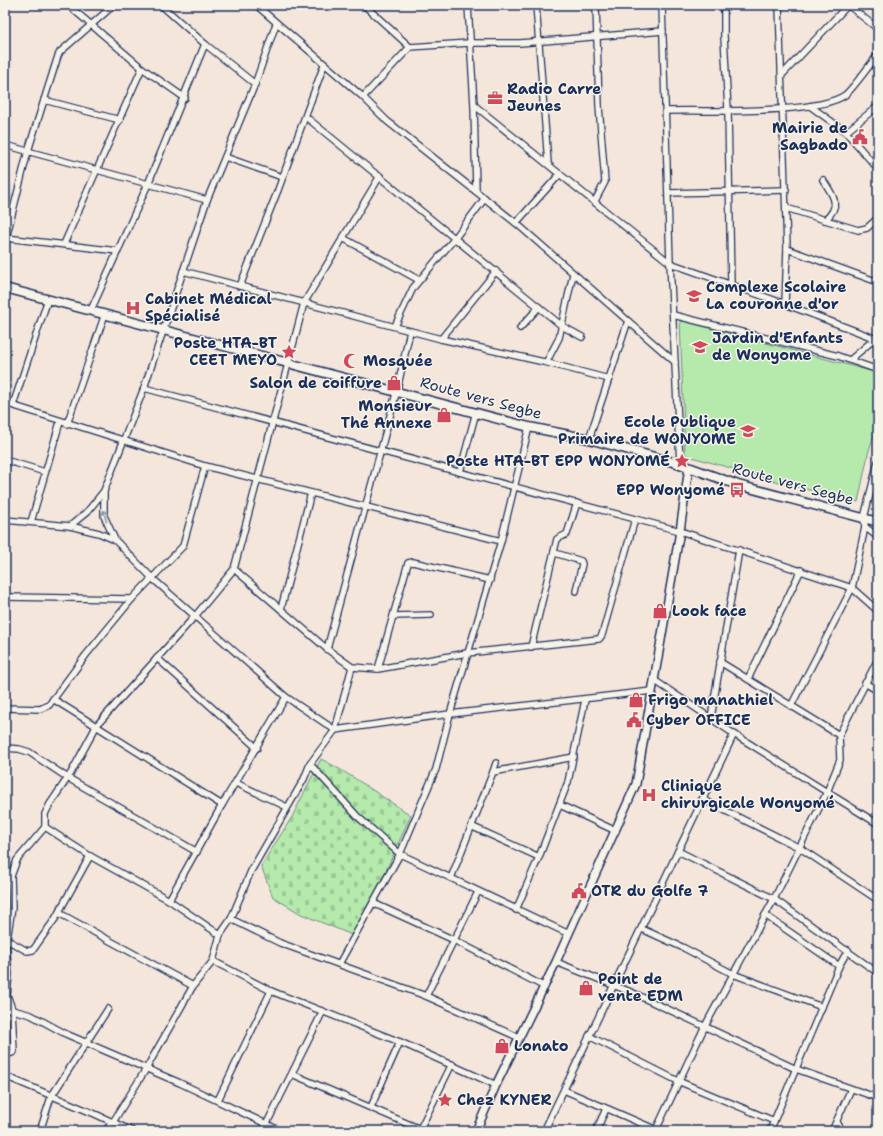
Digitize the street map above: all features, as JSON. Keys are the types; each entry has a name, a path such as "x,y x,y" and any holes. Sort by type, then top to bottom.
{"main road":[{"name":"Route vers Segbe","path":"5,288 397,390 529,427 589,439 690,467 738,485 878,522"}],"street":[{"path":"68,5 142,68 185,98"},
{"path":"114,5 59,54 28,151 6,240 64,244 118,251"},
{"path":"161,5 205,44 255,84"},
{"path":"256,5 276,24 363,97 416,145 516,223 675,362"},
{"path":"364,5 410,47"},
{"path":"468,5 469,43 474,105 476,191"},
{"path":"536,5 537,41 548,163"},
{"path":"595,201 605,182 599,106 596,5"},
{"path":"662,5 670,263 680,464"},
{"path":"724,5 728,110 731,285"},
{"path":"779,5 786,190 787,249 785,304"},
{"path":"782,75 848,5 878,29"},
{"path":"70,526 87,512 104,491 144,388 207,200 255,84 276,24"},
{"path":"363,97 410,47 469,43 520,43 663,31"},
{"path":"91,310 185,98 205,44"},
{"path":"666,111 784,109 810,106 837,99 846,95 878,55"},
{"path":"240,286 306,117 324,65"},
{"path":"64,244 142,68"},
{"path":"44,100 120,120"},
{"path":"474,105 548,163 670,263 876,337 850,360"},
{"path":"810,106 846,132 878,169"},
{"path":"846,132 878,106"},
{"path":"306,117 562,326 582,337"},
{"path":"5,145 207,200"},
{"path":"225,157 282,177"},
{"path":"872,162 878,158"},
{"path":"516,223 560,174"},
{"path":"5,1054 14,1052 12,1009 7,995 8,940 12,908 11,876 17,860 45,827 45,814 50,804 68,778 97,725 196,615 234,569 304,303 380,176"},
{"path":"823,180 833,196 835,205 835,210 825,220"},
{"path":"669,193 786,190"},
{"path":"395,326 413,288 455,238 485,198"},
{"path":"786,208 858,230 867,228 878,218"},
{"path":"343,238 419,280"},
{"path":"787,249 878,282"},
{"path":"183,271 395,326 441,340 544,362 609,378"},
{"path":"441,340 496,271"},
{"path":"544,362 547,361 556,344 562,326 573,274"},
{"path":"13,405 48,299"},
{"path":"520,328 539,307"},
{"path":"67,424 106,314"},
{"path":"673,315 850,360 878,370"},
{"path":"589,439 628,321"},
{"path":"327,650 397,390 410,331"},
{"path":"144,388 680,531 852,588 878,611"},
{"path":"5,403 60,422 205,466 501,541"},
{"path":"460,472 476,412"},
{"path":"31,522 60,422"},
{"path":"339,964 400,854 436,769 467,653 501,541 529,427"},
{"path":"5,460 45,472"},
{"path":"791,706 852,588 865,527 864,518 878,462"},
{"path":"5,708 46,708 86,655 132,599 185,542 205,466"},
{"path":"476,1131 496,1085 545,987 636,784 690,467"},
{"path":"104,491 104,516 115,540 152,578 196,615 286,697 335,730 450,714 586,700 652,691"},
{"path":"281,609 311,493"},
{"path":"531,647 555,553 557,539 567,534 577,503"},
{"path":"234,569 327,650 352,667 378,669 467,653 601,638 635,519"},
{"path":"5,520 70,526 99,533 115,540"},
{"path":"865,527 878,538"},
{"path":"711,718 739,550"},
{"path":"555,553 581,561 582,564 576,591"},
{"path":"378,669 408,563 413,562 490,580"},
{"path":"748,679 801,570"},
{"path":"5,597 132,599"},
{"path":"394,616 431,615"},
{"path":"157,658 257,748"},
{"path":"564,1090 658,1130 678,1081 704,1028 774,899 827,792 840,760 839,735 878,659"},
{"path":"720,662 839,735"},
{"path":"105,1131 113,1122 146,1069 192,986 213,961 220,935 230,919 251,871 304,779 310,764 335,730 352,667"},
{"path":"654,680 734,734 878,824"},
{"path":"866,682 878,690"},
{"path":"169,900 222,805 286,697"},
{"path":"53,699 97,725 222,805"},
{"path":"516,910 539,857 568,782 586,700"},
{"path":"544,1131 734,734"},
{"path":"5,748 24,750 68,778 197,852"},
{"path":"493,772 574,757"},
{"path":"451,878 473,827 496,763"},
{"path":"310,764 357,816 400,854 569,934"},
{"path":"236,782 287,807"},
{"path":"702,800 800,848 878,900"},
{"path":"560,805 616,831"},
{"path":"45,827 90,856 169,900 220,935"},
{"path":"473,827 539,857"},
{"path":"678,851 774,899 848,950 878,973"},
{"path":"8,940 27,951 33,950 59,913 90,856"},
{"path":"5,873 11,876"},
{"path":"426,996 478,892"},
{"path":"373,903 454,940 545,987"},
{"path":"59,913 192,986"},
{"path":"765,915 839,966"},
{"path":"230,919 280,943 426,996 520,1038"},
{"path":"642,929 684,948 733,974 822,1007"},
{"path":"770,1131 839,966 848,950"},
{"path":"213,961 271,991 400,1042 496,1085"},
{"path":"556,962 614,985 704,1028 796,1069 878,1098"},
{"path":"218,1100 271,991"},
{"path":"5,1008 31,1016 66,1034 88,1042 218,1100 280,1131"},
{"path":"40,1131 51,1097 108,1009"},
{"path":"263,1131 323,1011"},
{"path":"589,1036 678,1081 774,1121"},
{"path":"371,1107 400,1042"},
{"path":"292,1074 371,1107 419,1130 452,1064"},
{"path":"5,1076 132,1131"},
{"path":"832,1131 850,1088"},
{"path":"596,1131 606,1108"},
{"path":"837,1122 842,1131"}],"green space":[{"path":"680,320 878,373 878,423 869,450 858,502 789,485 685,455"},
{"path":"321,759 411,815 385,873 352,935 301,914 273,897 261,866 292,817"}],"place":[{"name":"Radio Carre Jeunes","path":"495,98"},
{"name":"Mairie de Sagbado","path":"860,137"},
{"name":"Complexe Scolaire La couronne d'or","path":"694,296"},
{"name":"Cabinet Médical Spécialisé","path":"133,308"},
{"name":"Jardin d'Enfants de Wonyome","path":"700,347"},
{"name":"Poste HTA-BT CEET MEYO","path":"289,352"},
{"name":"Mosquée","path":"351,361"},
{"name":"Salon de coiffure","path":"394,383"},
{"name":"Monsieur Thé Annexe","path":"444,415"},
{"name":"Ecole Publique Primaire de WONYOME","path":"748,431"},
{"name":"Poste HTA-BT EPP WONYOMÉ","path":"682,461"},
{"name":"EPP Wonyomé","path":"737,490"},
{"name":"Look face","path":"660,611"},
{"name":"Frigo manathiel","path":"636,700"},
{"name":"Cyber OFFICE","path":"634,720"},
{"name":"Clinique chirurgicale Wonyomé","path":"649,795"},
{"name":"OTR du Golfe 7","path":"579,891"},
{"name":"Point de vente EDM","path":"586,988"},
{"name":"Lonato","path":"502,1046"},
{"name":"Chez KYNER","path":"445,1100"}]}
